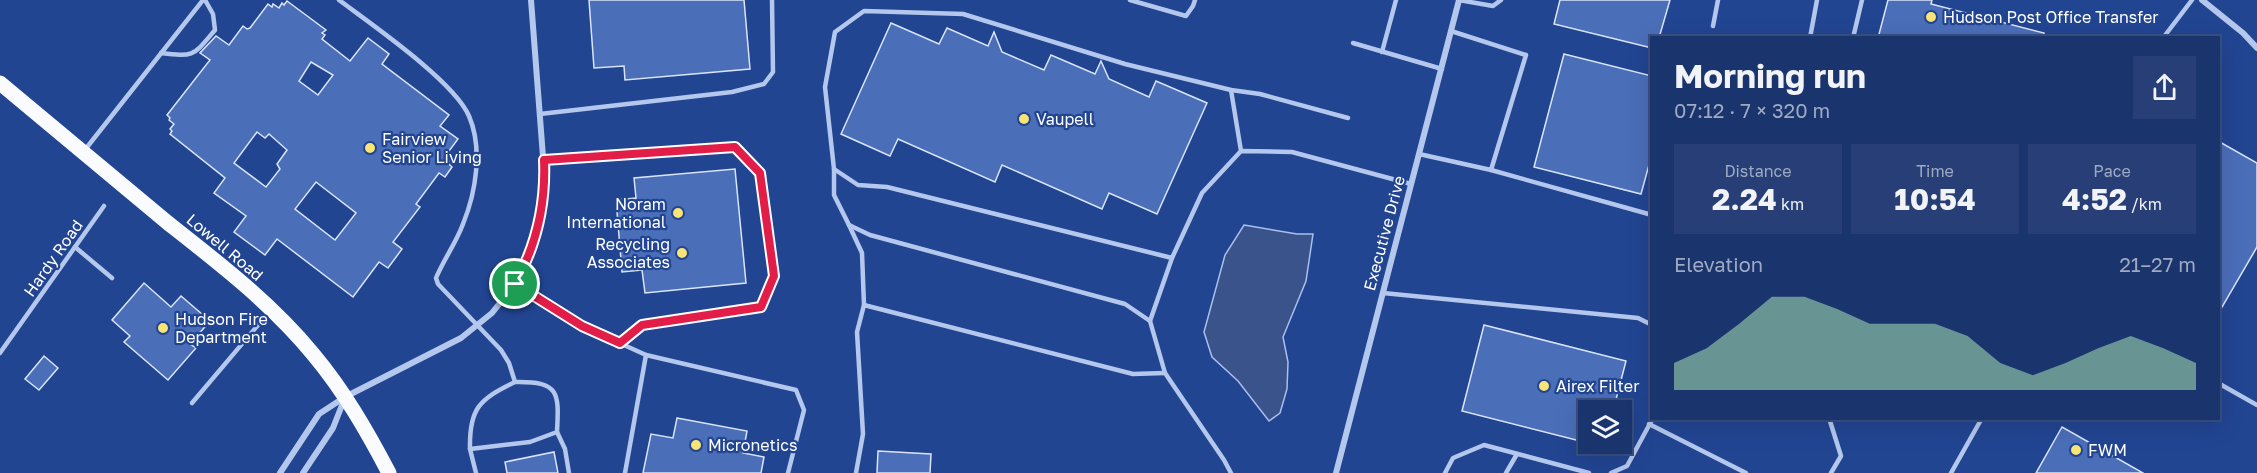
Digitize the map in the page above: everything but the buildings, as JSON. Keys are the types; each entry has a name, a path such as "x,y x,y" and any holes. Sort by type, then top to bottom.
{"main road":[{"name":"Lowell Road","path":"0,83 271,309 314,354 345,397 372,439 389,473"}],"street":[{"path":"280,473 320,414 345,397 445,347 477,326 492,313 515,284 532,247 540,222 545,183 531,0"},
{"name":"Executive Drive","path":"1336,473 1443,69 1459,0"},
{"path":"2202,0 2243,33 2257,48"},
{"path":"303,473 333,428 345,397"}],"lane":[{"path":"83,153 161,53 204,0 213,14 215,30 196,53 185,56 161,53"},
{"path":"339,0 393,40 432,74 462,104 469,116 476,154 472,193 464,223 436,278 438,284 501,350 510,363 515,382"},
{"path":"540,114 732,92 764,84 773,72 772,0"},
{"path":"1130,0 1185,16 1194,6 1195,0"},
{"path":"1382,52 1396,0"},
{"path":"1459,0 1493,6 1501,0"},
{"path":"1713,26 1718,0"},
{"path":"1809,36 1817,0"},
{"path":"1853,36 1862,0"},
{"path":"2165,36 2192,0"},
{"path":"856,473 863,434 857,332 864,305 862,253 834,195 834,170 825,87 836,32 864,11 963,14 1125,64 1231,90 1260,94 1348,118"},
{"path":"1451,31 1526,55 1491,170"},
{"path":"1353,43 1443,69"},
{"path":"1231,90 1241,152"},
{"path":"544,160 735,147 760,173 774,276 761,307 642,325 620,343"},
{"path":"1231,473 1165,373 1150,321 1172,258 1202,193 1241,152 1292,152 1411,183"},
{"path":"1419,154 1491,170 1650,214"},
{"path":"834,170 858,185 886,187 1172,258"},
{"name":"Hardy Road","path":"0,353 104,206"},
{"path":"849,225 870,235 1125,304 1150,321"},
{"path":"75,247 112,278"},
{"path":"515,284 582,326 646,355 796,390 804,410 788,473"},
{"path":"1383,293 1638,318 1650,324"},
{"path":"864,305 1133,374 1165,373"},
{"path":"192,403 271,309"},
{"path":"625,473 646,355"},
{"path":"476,473 470,449 473,414 482,402 497,390 515,382 528,382 553,390 558,397 557,432 565,449 569,473"},
{"path":"2220,384 2257,405"},
{"path":"1611,473 1627,466 1652,420"},
{"path":"1829,420 1841,456 1831,473"},
{"path":"1951,473 1981,420"},
{"path":"1649,424 1746,473"},
{"path":"470,449 530,442 557,432"},
{"path":"1445,473 1453,458 1484,445 1589,473"},
{"path":"1506,473 1517,454"}],"water":[{"path":"1244,225 1297,234 1313,234 1306,281 1283,337 1288,362 1287,389 1280,413 1269,421 1238,381 1212,357 1204,332 1225,255"}],"place":[{"name":"Hudson Post Office Transfer","path":"1931,17"},
{"name":"Vaupell","path":"1024,119"},
{"name":"Fairview Senior Living","path":"370,148"},
{"name":"Noram International","path":"678,213"},
{"name":"Recycling Associates","path":"682,253"},
{"name":"Hudson Fire Department","path":"163,328"},
{"name":"Airex Filter","path":"1544,386"},
{"name":"Micronetics","path":"696,445"},
{"name":"FWM","path":"2076,450"}],"route":[{"path":"735,147 760,173 774,276 761,307 642,325 620,343 582,326 515,284 523,270 540,222 544,204 544,160 735,147"}]}
